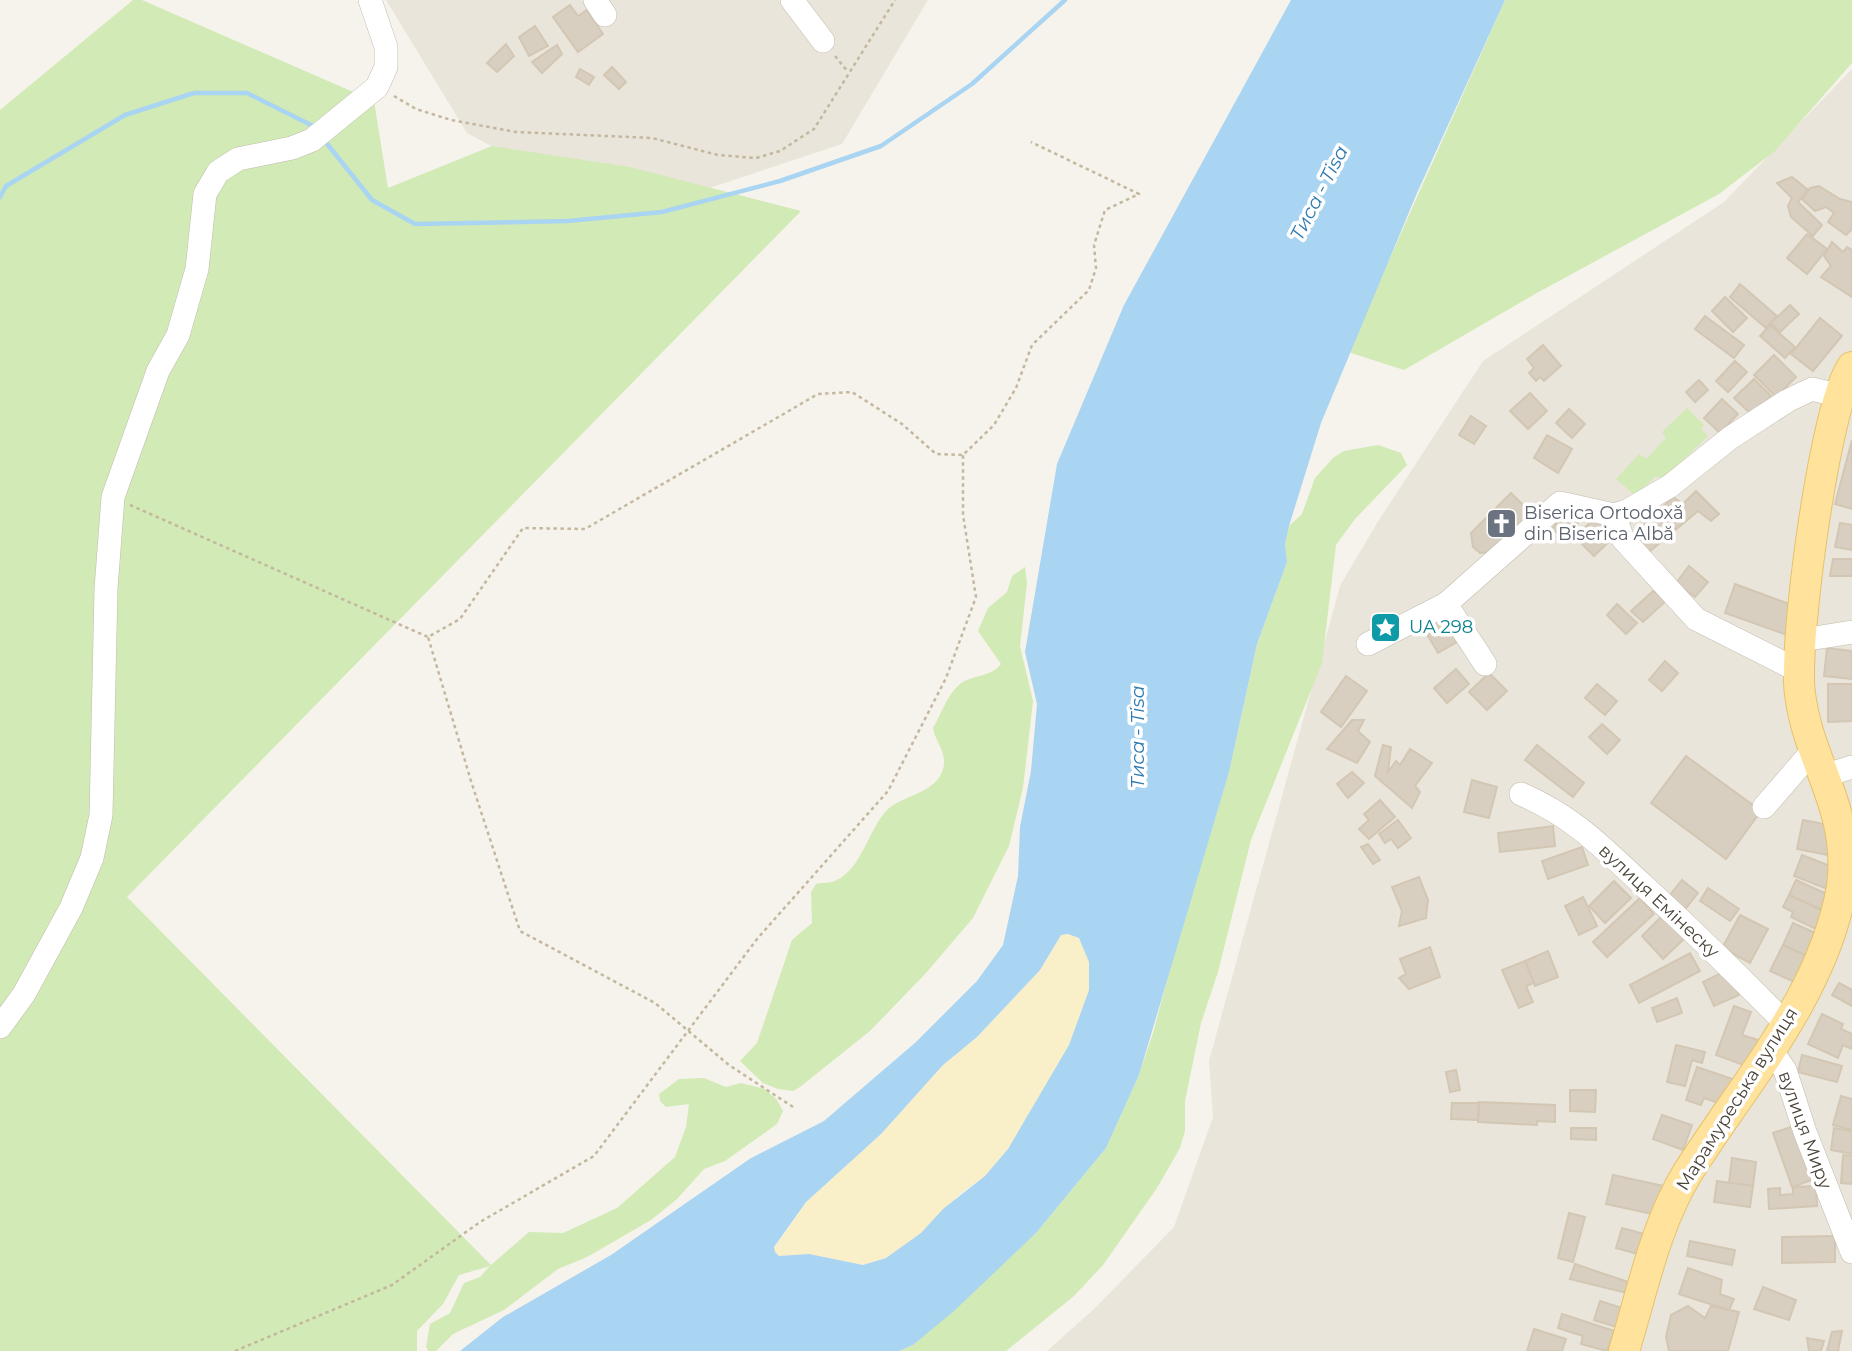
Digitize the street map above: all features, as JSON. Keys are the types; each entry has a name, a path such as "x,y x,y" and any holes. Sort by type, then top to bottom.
{"main road":[{"name":"Марамуреська вулиця","path":"1624,1351 1662,1229 1686,1174 1786,1024 1828,939 1841,888 1846,851 1844,805 1831,763 1805,720 1799,671 1809,559 1832,423 1852,367"}],"street":[{"path":"0,1027 24,994 59,930 92,858 101,815 106,589 113,497 158,371 178,335 197,269 205,194 218,172 239,159 292,148 319,134 377,87 386,67 386,47 370,0"},
{"path":"792,0 823,41"},
{"path":"1368,644 1446,604 1560,503 1614,515 1670,486 1730,438 1787,401 1812,389 1841,396"},
{"path":"1614,515 1623,539 1696,619 1799,671"},
{"path":"1446,604 1485,664"},
{"path":"1802,640 1852,632"},
{"path":"1764,807 1831,763"},
{"name":"вулиця Емінеску","path":"1521,794 1555,808 1586,833 1689,928 1786,1024"},
{"name":"вулиця Миру","path":"1771,1049 1785,1070 1805,1132 1852,1252"}],"path":[{"path":"377,87 415,109 477,125 516,132 652,138 718,155 756,158 780,151 814,129 895,0"},
{"path":"235,1351 392,1285 480,1222 594,1156 757,939 888,791 946,678 976,597 963,515 963,455 993,425 1016,388 1031,345 1088,290 1096,268 1094,245 1105,209 1139,194 1031,142"},
{"path":"428,636 460,619 523,528 585,529 818,394 852,392 902,424 936,454 963,455"},
{"path":"113,497 428,636 471,781 520,931 655,1003 729,1065 793,1107"}],"shaded area":[{"path":"386,0 928,0 842,144 622,217 467,133"},
{"path":"1852,69 1852,1351 1047,1351 1094,1309 1174,1227 1213,1117 1209,1061 1340,586 1377,523 1483,361 1724,202"}],"green space":[{"path":"133,0 142,0 374,101 388,188 492,146 630,167 801,211 127,897 491,1265 529,1232 563,1233 617,1208 675,1157 686,1127 689,1104 666,1107 660,1101 659,1094 679,1079 704,1078 726,1087 741,1083 765,1089 777,1100 783,1111 777,1124 725,1161 704,1169 677,1199 651,1220 587,1257 558,1269 504,1310 453,1334 436,1351 428,1351 426,1347 430,1324 450,1313 464,1283 480,1277 490,1266 459,1275 443,1304 417,1331 417,1351 0,1351 0,110"},
{"path":"1505,0 1852,0 1852,63 1775,151 1719,194 1535,294 1404,370 1348,352"},
{"path":"1687,408 1704,425 1701,429 1708,436 1663,479 1656,476 1636,496 1616,479 1639,454 1646,459 1666,438 1662,432"},
{"path":"1378,445 1401,453 1407,465 1355,519 1336,545 1322,663 1251,840 1218,972 1201,1023 1185,1101 1185,1131 1180,1148 1157,1188 1103,1265 1074,1296 1006,1351 899,1351 913,1345 1036,1233 1106,1148 1139,1075 1153,1033 1179,936 1229,772 1257,644 1287,562 1285,544 1289,526 1302,514 1315,478 1333,458 1344,451"},
{"path":"1025,567 1027,583 1020,646 1033,701 1023,788 1009,846 973,918 926,973 870,1031 800,1087 793,1091 763,1083 740,1061 757,1043 792,940 812,923 811,892 816,884 834,881 853,867 887,810 926,789 939,777 944,758 933,728 948,699 960,684 992,672 1001,664 978,631 988,608 1007,592 1012,576"}],"sand":[{"path":"1068,934 1079,938 1089,962 1089,990 1069,1045 1008,1149 985,1176 961,1193 921,1233 886,1258 863,1265 809,1254 779,1256 774,1252 774,1248 806,1202 881,1134 943,1065 977,1037 1040,970 1061,935"}],"water":[{"name":"Тиса - Tisa","path":"1291,0 1505,0 1417,193 1321,423 1289,526 1285,544 1287,562 1257,644 1229,772 1139,1075 1106,1148 1036,1233 955,1310 913,1345 899,1351 460,1351 503,1317 611,1255 751,1158 824,1121 916,1042 977,981 1003,945 1018,876 1020,827 1031,771 1037,704 1025,652 1057,464 1124,305","holes":["1068,934 1079,938 1089,962 1089,990 1069,1045 1008,1149 985,1176 943,1209 921,1233 886,1258 863,1265 809,1254 779,1256 774,1247 806,1202 881,1134 943,1065 977,1037 1040,970 1061,935"]}],"building":[{"path":"570,5 578,16 587,10 603,34 578,52 553,17"},
{"path":"535,26 548,46 529,56 519,37"},
{"path":"506,44 514,56 497,72 487,63"},
{"path":"557,45 562,54 542,73 532,62"},
{"path":"612,67 626,82 619,89 604,75"},
{"path":"580,69 594,77 589,85 576,77"},
{"path":"1792,177 1808,190 1798,202 1822,225 1813,236 1791,217 1788,206 1792,198 1777,183"},
{"path":"1819,186 1840,199 1852,202 1852,229 1846,235 1828,222 1834,213 1826,207 1815,211 1802,199 1810,188"},
{"path":"1807,234 1827,249 1807,274 1787,258"},
{"path":"1832,242 1843,252 1847,247 1852,250 1852,297 1821,277 1831,266 1824,256"},
{"path":"1740,284 1777,316 1766,328 1730,297"},
{"path":"1725,297 1747,318 1733,332 1712,311"},
{"path":"1790,305 1799,314 1780,332 1771,323"},
{"path":"1705,316 1744,345 1734,358 1695,329"},
{"path":"1820,318 1842,336 1813,371 1791,354"},
{"path":"1770,325 1795,347 1785,358 1760,336"},
{"path":"1543,345 1561,366 1544,381 1540,377 1536,381 1529,373 1534,368 1527,359"},
{"path":"1774,355 1796,377 1776,397 1754,375"},
{"path":"1735,361 1747,372 1728,392 1716,381"},
{"path":"1754,379 1771,396 1752,415 1734,398"},
{"path":"1699,380 1708,390 1695,402 1686,392"},
{"path":"1530,393 1547,411 1528,429 1510,411"},
{"path":"1722,399 1738,414 1720,433 1704,418"},
{"path":"1569,409 1585,424 1572,438 1556,423"},
{"path":"1471,416 1486,426 1474,444 1459,435"},
{"path":"1547,435 1572,449 1558,473 1534,458"},
{"path":"1852,440 1852,509 1835,504"},
{"path":"1696,491 1719,514 1711,521 1698,511 1649,552 1632,536 1673,497 1683,504"},
{"name":"Biserica Ortodoxă din Biserica Albă","path":"1511,493 1532,514 1494,552 1480,553 1473,547 1471,533"},
{"path":"1568,509 1581,519 1565,539 1552,529"},
{"path":"1599,514 1618,533 1594,556 1575,537"},
{"path":"1840,523 1852,525 1852,550 1835,547"},
{"path":"1833,559 1852,559 1852,576 1830,576"},
{"path":"1689,566 1708,582 1695,597 1676,583"},
{"path":"1735,584 1800,608 1790,636 1725,613"},
{"path":"1653,591 1667,600 1643,622 1631,611"},
{"path":"1617,604 1637,623 1626,634 1607,615"},
{"path":"1444,615 1459,641 1438,653 1423,627"},
{"path":"1827,648 1852,651 1852,679 1824,676"},
{"path":"1665,661 1678,673 1662,691 1649,680"},
{"path":"1456,669 1469,684 1447,703 1434,688"},
{"path":"1489,673 1507,691 1487,710 1469,692"},
{"path":"1346,676 1367,691 1341,727 1321,712"},
{"path":"1597,684 1617,701 1605,715 1585,698"},
{"path":"1828,684 1852,684 1852,721 1828,722"},
{"path":"1352,720 1364,720 1358,731 1370,742 1357,763 1327,749"},
{"path":"1602,724 1620,740 1607,754 1589,737"},
{"path":"1383,745 1391,747 1388,772 1396,761 1400,765 1410,749 1432,763 1415,786 1420,792 1412,808 1375,776"},
{"path":"1537,745 1584,783 1573,797 1525,760"},
{"path":"1686,756 1761,811 1726,859 1651,803"},
{"path":"1352,772 1364,783 1348,798 1337,784"},
{"path":"1472,780 1497,787 1489,818 1464,812"},
{"path":"1380,800 1395,817 1369,839 1359,829 1369,820 1364,814"},
{"path":"1398,820 1411,838 1398,848 1391,839 1385,843 1379,834"},
{"path":"1803,820 1839,827 1833,856 1797,849"},
{"path":"1553,826 1555,846 1500,852 1498,833"},
{"path":"1368,844 1380,860 1373,864 1361,847"},
{"path":"1582,847 1588,865 1548,879 1542,861"},
{"path":"1802,855 1838,869 1830,890 1794,876"},
{"path":"1419,877 1428,900 1426,918 1399,926 1402,911 1392,887"},
{"path":"1682,880 1698,893 1682,913 1666,900"},
{"path":"1796,880 1829,895 1822,910 1789,895"},
{"path":"1614,881 1631,898 1605,923 1589,906"},
{"path":"1708,888 1739,909 1730,921 1700,901"},
{"path":"1789,895 1828,913 1820,931 1791,917 1793,912 1783,907"},
{"path":"1583,897 1597,926 1579,935 1565,906"},
{"path":"1640,898 1654,914 1607,957 1593,942"},
{"path":"1665,913 1687,936 1663,959 1642,936"},
{"path":"1740,915 1768,929 1750,963 1722,948"},
{"path":"1793,923 1822,936 1811,958 1783,945"},
{"path":"1783,945 1811,958 1799,984 1770,971"},
{"path":"1430,947 1440,977 1409,989 1399,978 1406,974 1400,959"},
{"path":"1548,951 1558,977 1535,986 1525,961"},
{"path":"1690,953 1700,971 1639,1003 1630,985"},
{"path":"1525,961 1534,983 1526,986 1533,1002 1519,1008 1502,970"},
{"path":"1727,970 1739,995 1714,1006 1703,982"},
{"path":"1839,983 1852,990 1852,1006 1832,995"},
{"path":"1677,998 1682,1013 1657,1022 1652,1008"},
{"path":"1734,1006 1751,1012 1742,1035 1758,1040 1749,1067 1716,1055"},
{"path":"1822,1014 1843,1024 1841,1029 1852,1034 1852,1049 1843,1045 1838,1058 1808,1044"},
{"path":"1676,1045 1705,1052 1702,1063 1692,1060 1685,1086 1667,1082"},
{"path":"1802,1055 1842,1066 1837,1082 1798,1072"},
{"path":"1697,1067 1735,1080 1727,1106 1704,1098 1701,1105 1686,1100"},
{"path":"1456,1070 1460,1090 1450,1092 1446,1072"},
{"path":"1570,1090 1596,1090 1595,1112 1570,1111"},
{"path":"1841,1096 1852,1099 1852,1130 1833,1125"},
{"path":"1479,1102 1555,1105 1555,1122 1537,1121 1537,1125 1478,1122"},
{"path":"1452,1103 1479,1103 1478,1120 1451,1119"},
{"path":"1662,1115 1692,1125 1683,1150 1653,1139"},
{"path":"1794,1126 1812,1180 1792,1187 1773,1133"},
{"path":"1571,1128 1596,1128 1596,1140 1571,1139"},
{"path":"1834,1128 1852,1131 1852,1154 1831,1150"},
{"path":"1843,1155 1852,1156 1852,1184 1841,1183"},
{"path":"1732,1158 1756,1162 1753,1186 1729,1183"},
{"path":"1613,1175 1664,1186 1657,1215 1606,1204"},
{"path":"1717,1181 1753,1186 1750,1207 1714,1202"},
{"path":"1816,1186 1817,1206 1769,1209 1768,1189 1780,1188 1780,1195 1793,1194 1793,1187"},
{"path":"1569,1213 1585,1217 1573,1262 1558,1258"},
{"path":"1622,1228 1651,1236 1645,1256 1616,1248"},
{"path":"1835,1236 1835,1262 1782,1263 1782,1237"},
{"path":"1690,1241 1735,1250 1732,1265 1687,1256"},
{"path":"1575,1264 1634,1284 1631,1294 1570,1279"},
{"path":"1688,1268 1722,1280 1720,1294 1734,1299 1729,1310 1679,1294"},
{"path":"1763,1287 1796,1300 1789,1320 1754,1309"},
{"path":"1600,1301 1625,1309 1620,1328 1594,1320"},
{"path":"1688,1306 1705,1318 1711,1306 1739,1312 1728,1351 1669,1351 1666,1337 1671,1315"},
{"path":"1562,1314 1614,1331 1607,1351 1581,1344 1583,1336 1558,1328"},
{"path":"1534,1329 1566,1339 1562,1351 1527,1351"},
{"path":"1842,1331 1838,1351 1827,1351 1832,1332"},
{"path":"1807,1338 1824,1341 1821,1351 1809,1351"}],"waterway":[{"path":"324,140 372,200 415,224 568,221 662,212 780,181 881,146 972,84 1065,0"},
{"path":"0,197 6,186 125,115 194,93 247,93 315,127"}],"place":[{"name":"Biserica Ortodoxă din Biserica Albă","path":"1501,523"},
{"name":"UA 298","path":"1386,627"}]}
